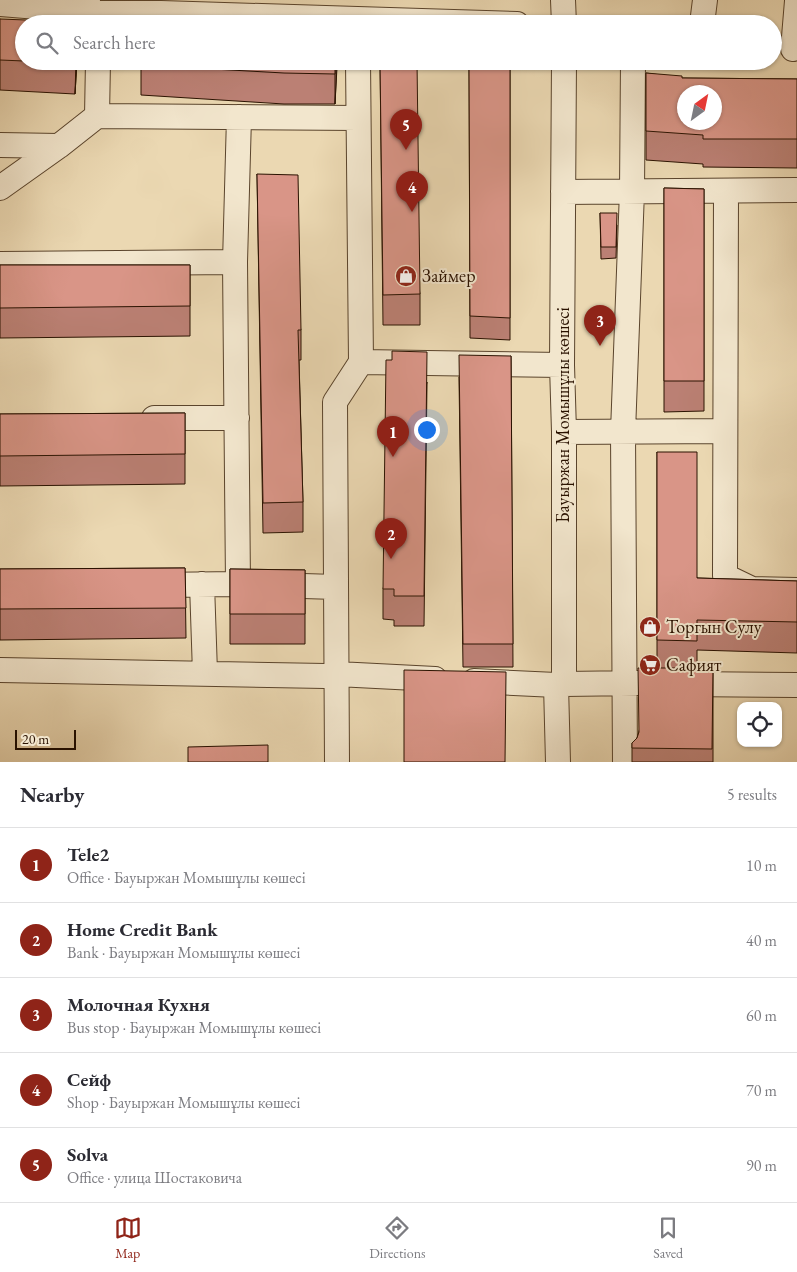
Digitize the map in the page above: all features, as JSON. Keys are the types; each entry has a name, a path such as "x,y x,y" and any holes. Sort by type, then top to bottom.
{"street":[{"path":"563,0 564,15"},
{"path":"703,15 705,0"},
{"path":"788,48 797,1"},
{"path":"0,4 78,15"},
{"path":"114,15 161,6 279,15"},
{"path":"97,116 98,70"},
{"path":"337,762 335,402 361,362 358,70"},
{"name":"Бауыржан Момышұлы көшесі","path":"558,762 564,432 562,365 564,70"},
{"path":"625,762 623,683 623,432 632,191 633,70"},
{"path":"0,188 97,116 358,118"},
{"path":"238,584 235,262 239,117"},
{"path":"0,145 59,146"},
{"path":"726,190 725,576 752,589 797,590"},
{"path":"563,192 797,190"},
{"path":"0,264 235,262"},
{"path":"361,362 562,365"},
{"path":"128,418 236,418"},
{"path":"564,432 725,431"},
{"path":"202,584 205,673"},
{"path":"135,585 238,584 336,587"},
{"path":"0,670 325,676 336,674 560,684 797,685"}],"building":[{"path":"0,19 15,20 15,61 0,60"},
{"path":"230,70 335,70 335,74"},
{"path":"380,70 417,70 420,294 383,295"},
{"path":"469,70 510,70 510,318 470,316"},
{"path":"646,73 682,76 682,78 797,79 797,139 703,139 703,135 646,131"},
{"path":"257,174 298,175 301,330 298,330 303,502 263,503"},
{"path":"664,188 704,189 704,381 664,381"},
{"path":"600,213 617,213 616,247 601,247"},
{"path":"0,265 190,265 190,306 0,308"},
{"path":"392,351 427,352 424,596 394,596 394,589 383,589 386,360 392,360"},
{"path":"459,355 511,356 513,644 463,644"},
{"path":"185,413 185,454 0,456 0,414"},
{"path":"657,452 697,452 697,578 797,581 797,622 697,620 697,641 657,640"},
{"path":"185,568 186,608 0,609 0,569"},
{"path":"230,569 305,570 305,614 230,614"},
{"path":"638,668 713,668 712,749 632,748 632,743 637,738 639,732"},
{"path":"404,670 506,672 505,762 404,762"},
{"path":"268,745 268,762 188,762 188,747"}],"place":[{"name":"Solva","path":"406,150"},
{"name":"Сейф","path":"412,212"},
{"name":"Займер","path":"406,276"},
{"name":"Молочная Кухня","path":"600,346"},
{"name":"Tele2","path":"393,457"},
{"name":"Home Credit Bank","path":"391,559"},
{"name":"Торгын Сулу","path":"650,627"},
{"name":"Сафият","path":"650,665"}]}
